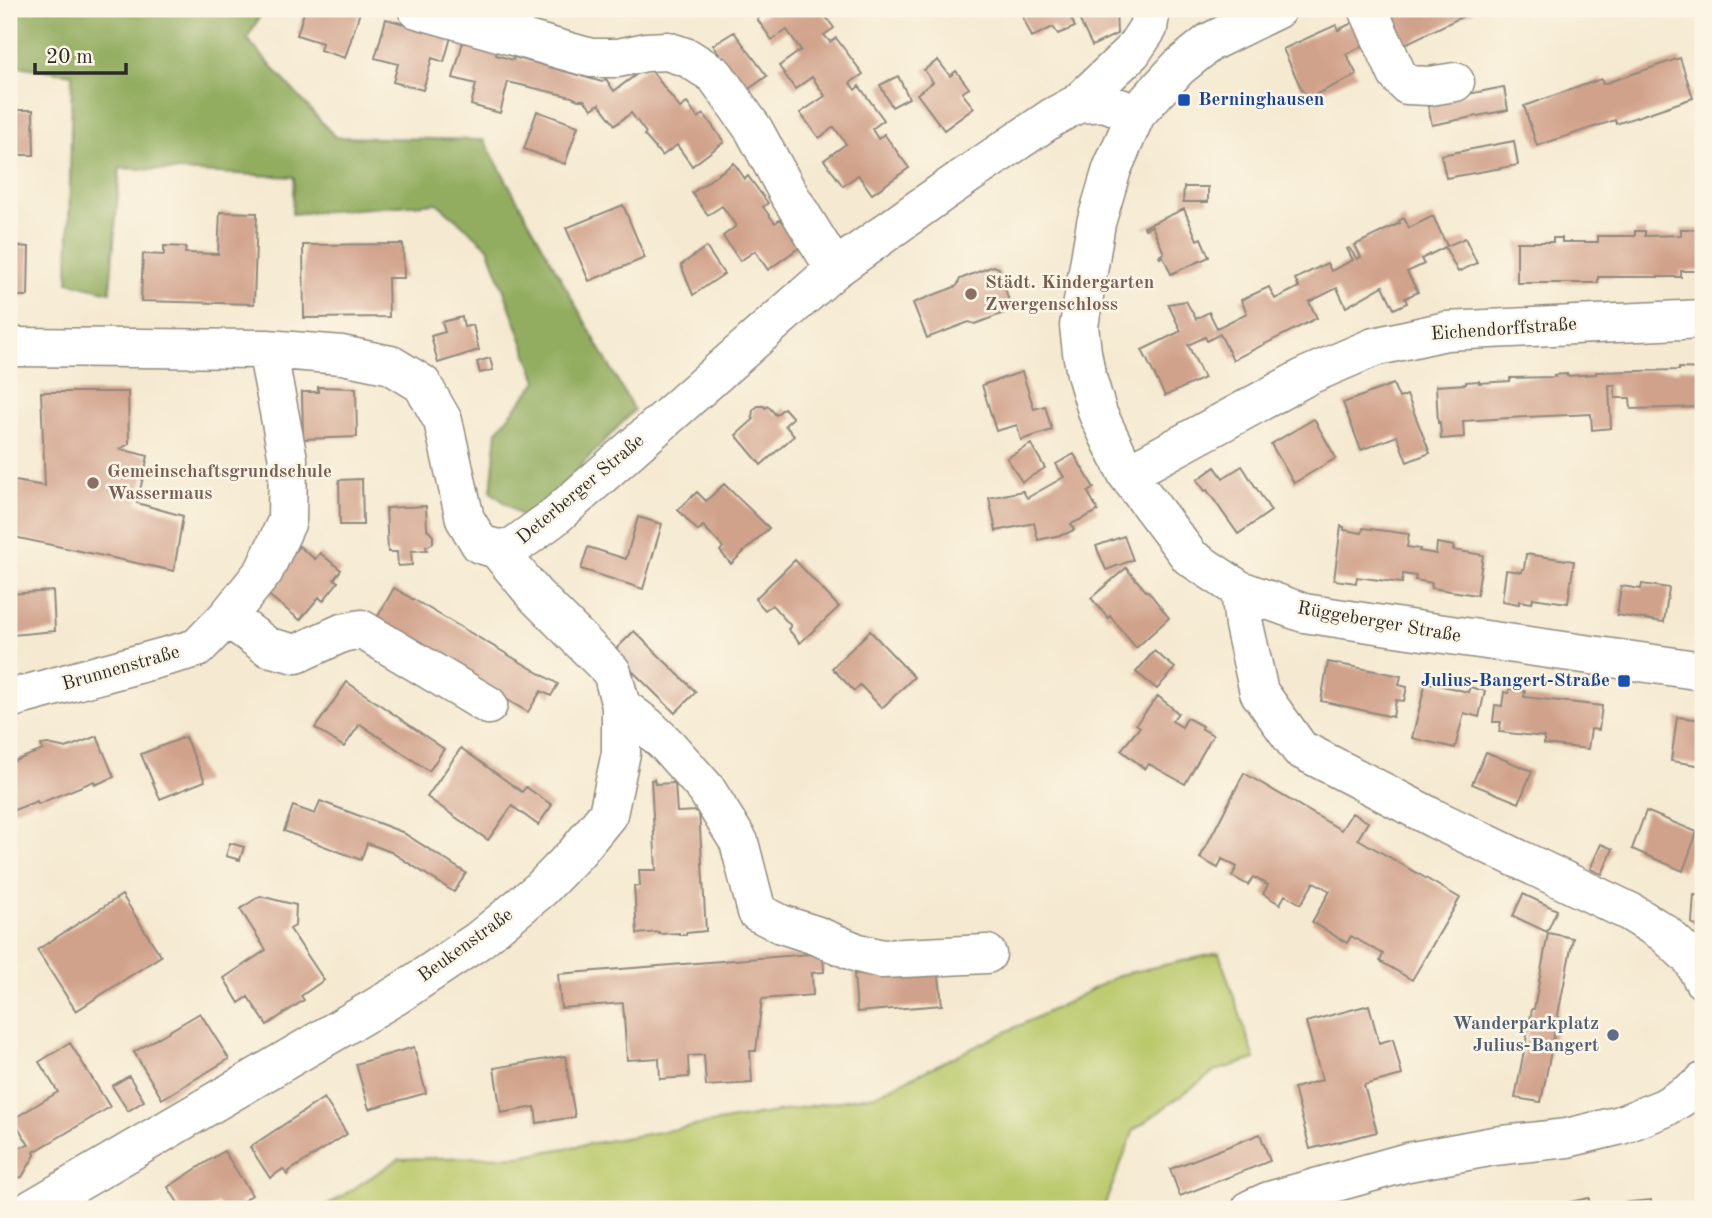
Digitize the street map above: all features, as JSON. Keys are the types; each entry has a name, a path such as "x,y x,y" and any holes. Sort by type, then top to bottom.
{"street":[{"path":"416,9 592,58 618,58 667,51 688,58 715,75 754,130 788,193 835,269"},
{"name":"Deterberger Straße","path":"9,348 267,349 342,355 391,365 422,384 443,421 465,519 480,544 497,549 513,547 553,518 835,269 955,183 1053,117 1077,104 1132,52 1148,28 1151,9"},
{"path":"1158,9 1166,47 1179,67"},
{"name":"Rüggeberger Straße","path":"1277,9 1210,42 1179,67 1136,114 1112,169 1096,223 1079,326 1086,373 1098,414 1127,474 1189,557 1240,590 1304,613 1703,671"},
{"path":"1368,9 1397,74 1407,85 1430,86 1455,82"},
{"path":"1077,104 1104,102 1136,114"},
{"name":"Eichendorffstraße","path":"1127,474 1309,374 1374,347 1446,331 1703,319"},
{"name":"Brunnenstraße","path":"9,699 197,648 264,572 287,521 288,459 267,349"},
{"name":"Beukenstraße","path":"32,1209 397,995 479,940 541,889 577,852 608,814 621,753 621,706 612,672 535,595 497,549"},
{"path":"1240,590 1244,625 1259,692 1300,749 1435,819 1630,912 1664,933 1692,959 1703,979"},
{"path":"227,617 268,646 296,654 342,633 360,629 488,705"},
{"path":"621,706 668,746 706,789 738,842 757,912 858,953 882,959 987,954"},
{"path":"1251,1209 1269,1201 1408,1162 1494,1146 1567,1138 1620,1125 1664,1108 1703,1082"}],"green space":[{"path":"9,9 264,9 247,39 335,137 484,140 634,410 528,521 491,492 497,431 537,381 488,247 437,203 292,214 294,177 120,168 110,292 68,282 72,74 9,65"},
{"path":"1219,953 1255,1059 1215,1071 1134,1130 1103,1209 322,1209 399,1159 519,1156 875,1095 1119,975"}],"building":[{"path":"305,9 348,9 360,12 345,58 320,50 322,43 297,35"},
{"path":"772,9 820,9 834,28 824,35 830,42 836,38 863,74 850,83 855,90 859,86 884,120 872,129 878,139 884,134 909,168 872,194 858,175 843,186 824,160 846,144 834,127 819,138 800,113 825,96 812,77 795,89 779,66 801,50 787,30 772,40 757,19"},
{"path":"1019,9 1071,9 1074,14 1070,16 1075,27 1058,34 1053,27 1032,37"},
{"path":"1102,9 1116,9 1117,34 1092,46 1079,19"},
{"path":"1383,9 1473,9 1474,11 1401,46"},
{"path":"386,19 451,37 444,62 432,58 423,90 393,82 398,64 375,58"},
{"path":"1358,20 1369,43 1346,54 1357,75 1306,99 1283,49 1336,25 1338,30"},
{"path":"734,32 767,76 746,91 713,45"},
{"path":"464,38 497,48 496,55 513,60 514,57 602,82 606,79 614,91 648,66 680,108 687,103 698,118 704,114 724,142 692,166 677,145 662,156 644,135 646,133 631,113 615,125 599,104 592,109 584,100 508,82 500,113 471,105 476,84 453,78"},
{"path":"1680,58 1693,98 1616,124 1615,120 1537,146 1524,106 1601,79 1603,84"},
{"path":"938,60 950,76 956,71 969,88 962,93 974,108 944,130 917,94 933,82 924,70"},
{"path":"898,76 909,98 892,107 880,85"},
{"path":"1504,87 1508,110 1432,125 1427,102"},
{"path":"9,110 33,110 34,155 9,155"},
{"path":"537,111 578,126 565,164 524,149"},
{"path":"1514,141 1518,165 1446,178 1441,155"},
{"path":"734,163 745,179 748,176 768,203 763,207 775,223 781,219 800,247 768,270 755,251 740,261 723,236 736,226 722,206 708,215 692,193"},
{"path":"1184,187 1208,187 1208,202 1183,202"},
{"path":"623,205 645,258 589,281 566,228"},
{"path":"1184,209 1197,240 1201,238 1209,257 1171,274 1163,256 1159,256 1164,253 1152,226 1145,229 1144,227"},
{"path":"220,212 257,213 254,304 141,301 143,254 164,255 164,246 186,247 185,253 218,254"},
{"path":"1433,216 1447,246 1465,238 1477,263 1458,272 1445,247 1421,259 1424,264 1407,272 1418,292 1405,298 1407,303 1394,309 1383,286 1346,307 1337,288 1309,302 1317,318 1233,360 1220,334 1207,341 1205,337 1188,345 1204,378 1165,396 1142,350 1181,331 1168,304 1186,301 1196,319 1209,312 1217,328 1247,313 1241,300 1269,287 1275,299 1299,287 1295,279 1327,263 1331,271 1353,260 1347,249 1349,248 1357,259 1361,257 1355,245 1400,223 1402,219 1404,218 1409,228"},
{"path":"1681,229 1703,229 1703,271 1681,271 1681,277 1598,277 1598,283 1517,283 1517,242 1553,242 1553,238 1562,238 1562,242 1598,242 1598,236 1635,236 1635,231 1645,231 1645,236 1681,235"},
{"path":"9,235 15,235 15,246 29,247 28,296 9,296"},
{"path":"403,244 404,278 388,278 389,317 304,318 303,245"},
{"path":"706,247 724,274 693,295 681,265"},
{"name":"Städt. Kindergarten Zwergenschloss","path":"993,266 999,268 1010,305 1007,312 975,324 969,322 927,338 913,303 957,286 960,279"},
{"path":"462,317 464,327 473,325 479,350 438,363 431,336 445,332 442,322"},
{"path":"490,358 493,370 480,373 477,362"},
{"path":"1679,368 1703,369 1703,407 1631,409 1630,398 1615,398 1615,385 1609,385 1611,428 1592,430 1591,414 1463,421 1464,437 1441,439 1436,386 1510,381 1510,378"},
{"path":"1022,372 1034,409 1045,406 1052,430 1021,440 1017,425 996,431 982,385"},
{"path":"1393,384 1399,398 1407,395 1430,453 1407,462 1397,436 1361,450 1343,403"},
{"path":"318,387 356,388 357,437 303,439 302,392 318,392"},
{"name":"Gemeinschaftsgrundschule Wassermaus","path":"41,392 128,392 129,444 120,449 148,456 137,503 183,516 174,571 9,536 9,480 45,486"},
{"path":"758,406 768,406 776,415 784,408 793,418 785,425 794,436 761,465 736,435 754,419 753,410"},
{"path":"1314,419 1336,458 1294,483 1271,444"},
{"path":"1031,444 1045,468 1022,482 1007,458"},
{"path":"1074,454 1094,488 1088,492 1098,511 1071,524 1074,530 1038,540 1034,523 996,531 989,498 1023,491 1027,498 1064,477 1056,464"},
{"path":"1242,466 1271,511 1238,534 1197,480 1215,467 1223,478"},
{"path":"362,479 363,525 340,525 339,480"},
{"path":"724,484 769,528 731,564 720,551 723,547 703,526 698,531 678,510 697,492 706,501"},
{"path":"426,506 427,529 433,536 433,543 426,547 427,550 411,551 412,565 398,566 397,552 388,552 386,508"},
{"path":"638,517 662,524 643,589 581,569 588,547 626,559"},
{"path":"1341,526 1344,530 1362,533 1363,528 1409,534 1407,547 1420,549 1419,551 1436,554 1437,543 1454,546 1453,550 1483,555 1477,595 1431,588 1432,583 1415,580 1416,576 1403,574 1402,583 1357,577 1356,583 1334,580"},
{"path":"1124,536 1133,560 1106,570 1096,546"},
{"path":"299,546 315,559 320,553 341,570 334,579 338,582 323,601 319,597 300,620 262,590"},
{"path":"1526,554 1574,561 1568,603 1533,598 1532,603 1502,601 1506,570 1522,572"},
{"path":"795,560 839,607 800,643 788,629 791,626 772,605 765,610 755,599"},
{"path":"1126,568 1169,618 1136,648 1091,598"},
{"path":"1642,584 1669,588 1664,622 1617,615 1621,586 1641,589"},
{"path":"394,588 558,684 551,696 541,691 528,712 374,623"},
{"path":"53,591 55,631 12,635 9,594"},
{"path":"634,631 696,692 675,713 613,652"},
{"path":"870,631 914,677 882,708 860,685 854,691 832,668"},
{"path":"1154,651 1175,668 1157,689 1136,672"},
{"path":"1328,662 1401,676 1399,685 1407,687 1404,701 1396,700 1393,717 1321,701"},
{"path":"347,682 444,749 429,771 360,724 344,747 315,728"},
{"path":"1426,682 1468,692 1470,687 1485,691 1479,717 1464,713 1455,748 1412,738"},
{"path":"1509,689 1525,691 1524,697 1602,706 1599,730 1591,729 1588,749 1544,744 1544,737 1499,732 1501,722 1493,722 1495,705 1502,706 1504,692 1509,693"},
{"path":"1158,696 1178,713 1172,721 1182,727 1187,718 1213,735 1185,784 1149,764 1145,769 1121,750 1140,727 1136,724"},
{"path":"1677,717 1703,720 1703,766 1671,761"},
{"path":"97,736 114,777 95,785 94,781 38,804 37,801 9,812 9,763 43,750 41,745 66,748"},
{"path":"185,737 205,781 160,799 141,754"},
{"path":"461,748 522,792 526,787 552,805 538,825 512,806 488,840 427,797"},
{"path":"1486,752 1532,771 1519,803 1472,784"},
{"path":"1244,773 1341,830 1352,813 1368,822 1358,839 1460,898 1412,980 1380,961 1383,954 1351,936 1347,943 1312,922 1330,891 1314,882 1301,904 1285,895 1280,904 1263,894 1268,885 1253,877 1248,885 1232,876 1237,867 1222,859 1218,868 1200,858"},
{"path":"654,779 655,784 675,783 677,812 699,811 706,931 686,935 659,932 637,934 634,886 640,886 639,870 656,870 651,780"},
{"path":"320,801 402,832 466,873 454,892 391,852 367,843 361,860 284,831 293,806 315,814"},
{"path":"1646,811 1697,832 1683,871 1632,849"},
{"path":"230,843 244,847 240,860 226,856"},
{"path":"1601,844 1613,849 1602,874 1590,869"},
{"path":"1523,894 1557,910 1547,932 1513,916"},
{"path":"122,895 161,956 76,1011 37,950"},
{"path":"1694,895 1703,896 1703,931 1692,923"},
{"path":"260,896 296,905 295,926 290,929 324,980 301,996 304,1000 267,1025 248,997 239,1003 224,978 266,950 240,909"},
{"path":"1548,933 1573,938 1541,1102 1515,1098"},
{"path":"823,953 824,972 812,973 813,995 762,999 756,1051 750,1051 752,1083 706,1086 704,1055 688,1056 689,1077 660,1079 659,1058 627,1060 623,1003 561,1008 558,974"},
{"path":"938,966 942,1005 857,1012 854,974"},
{"path":"1369,1005 1379,1043 1393,1039 1402,1075 1364,1085 1377,1132 1310,1149 1294,1088 1322,1080 1306,1022"},
{"path":"200,1013 229,1059 162,1099 134,1052"},
{"path":"70,1043 110,1107 34,1152 35,1155 22,1177 9,1180 9,1150 29,1145 13,1119 58,1092 39,1062"},
{"path":"414,1047 426,1093 369,1109 356,1064"},
{"path":"565,1056 575,1117 537,1123 535,1107 501,1113 494,1068"},
{"path":"129,1076 144,1101 128,1111 112,1086"},
{"path":"324,1098 347,1134 287,1175 283,1169 270,1178 250,1147"},
{"path":"1260,1134 1270,1161 1180,1196 1170,1169"},
{"path":"224,1151 252,1195 240,1203 244,1209 222,1209 218,1203 208,1209 182,1209 168,1187"},
{"path":"1589,1198 1589,1209 1570,1209 1569,1202"},
{"path":"1651,1200 1651,1209 1610,1209 1610,1204"}],"place":[{"name":"Berninghausen","path":"1184,100"},
{"name":"Städt. Kindergarten Zwergenschloss","path":"971,294"},
{"name":"Gemeinschaftsgrundschule Wassermaus","path":"93,483"},
{"name":"Julius-Bangert-Straße","path":"1624,681"},
{"name":"Wanderparkplatz Julius-Bangert","path":"1613,1035"}]}
